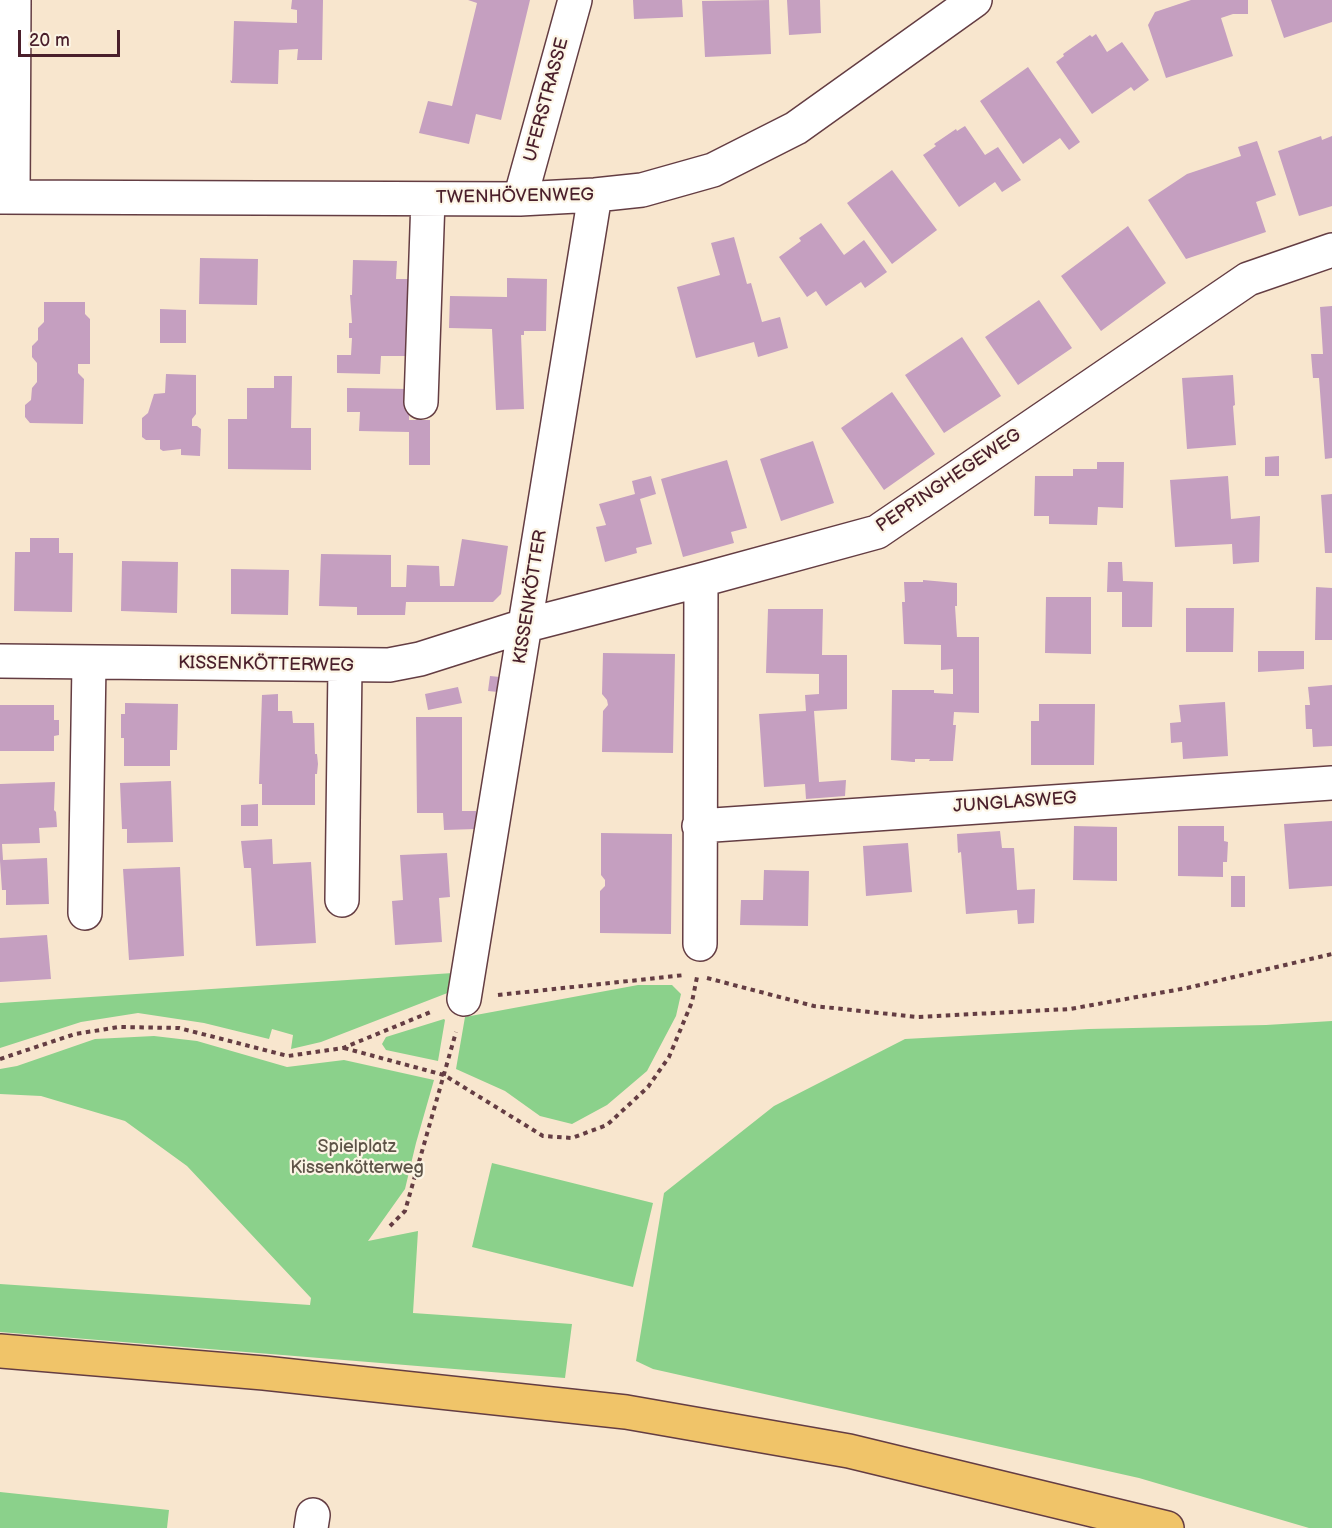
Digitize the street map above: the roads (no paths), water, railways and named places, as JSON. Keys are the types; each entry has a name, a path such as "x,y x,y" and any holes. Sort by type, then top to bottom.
{"main road":[{"path":"0,1351 264,1373 626,1412 849,1451 1167,1528"}],"street":[{"path":"7,196 14,0"},
{"name":"UFERSTRASSE","path":"520,199 575,0"},
{"name":"TWENHÖVENWEG","path":"7,196 520,199 642,190 713,170 796,128 975,0"},
{"name":"KISSENKÖTTER","path":"464,999 527,625 595,195"},
{"path":"421,402 428,199"},
{"name":"PEPPINGHEGEWEG","path":"527,625 877,532 1248,279 1332,250"},
{"path":"699,960 700,580"},
{"name":"KISSENKÖTTERWEG","path":"0,661 389,665 420,658 527,625"},
{"path":"85,913 89,663"},
{"path":"342,900 345,666"},
{"name":"JUNGLASWEG","path":"699,826 1332,783"}],"park label":[{"name":"Spielplatz Kissenkötterweg","path":"357,1157"}]}
